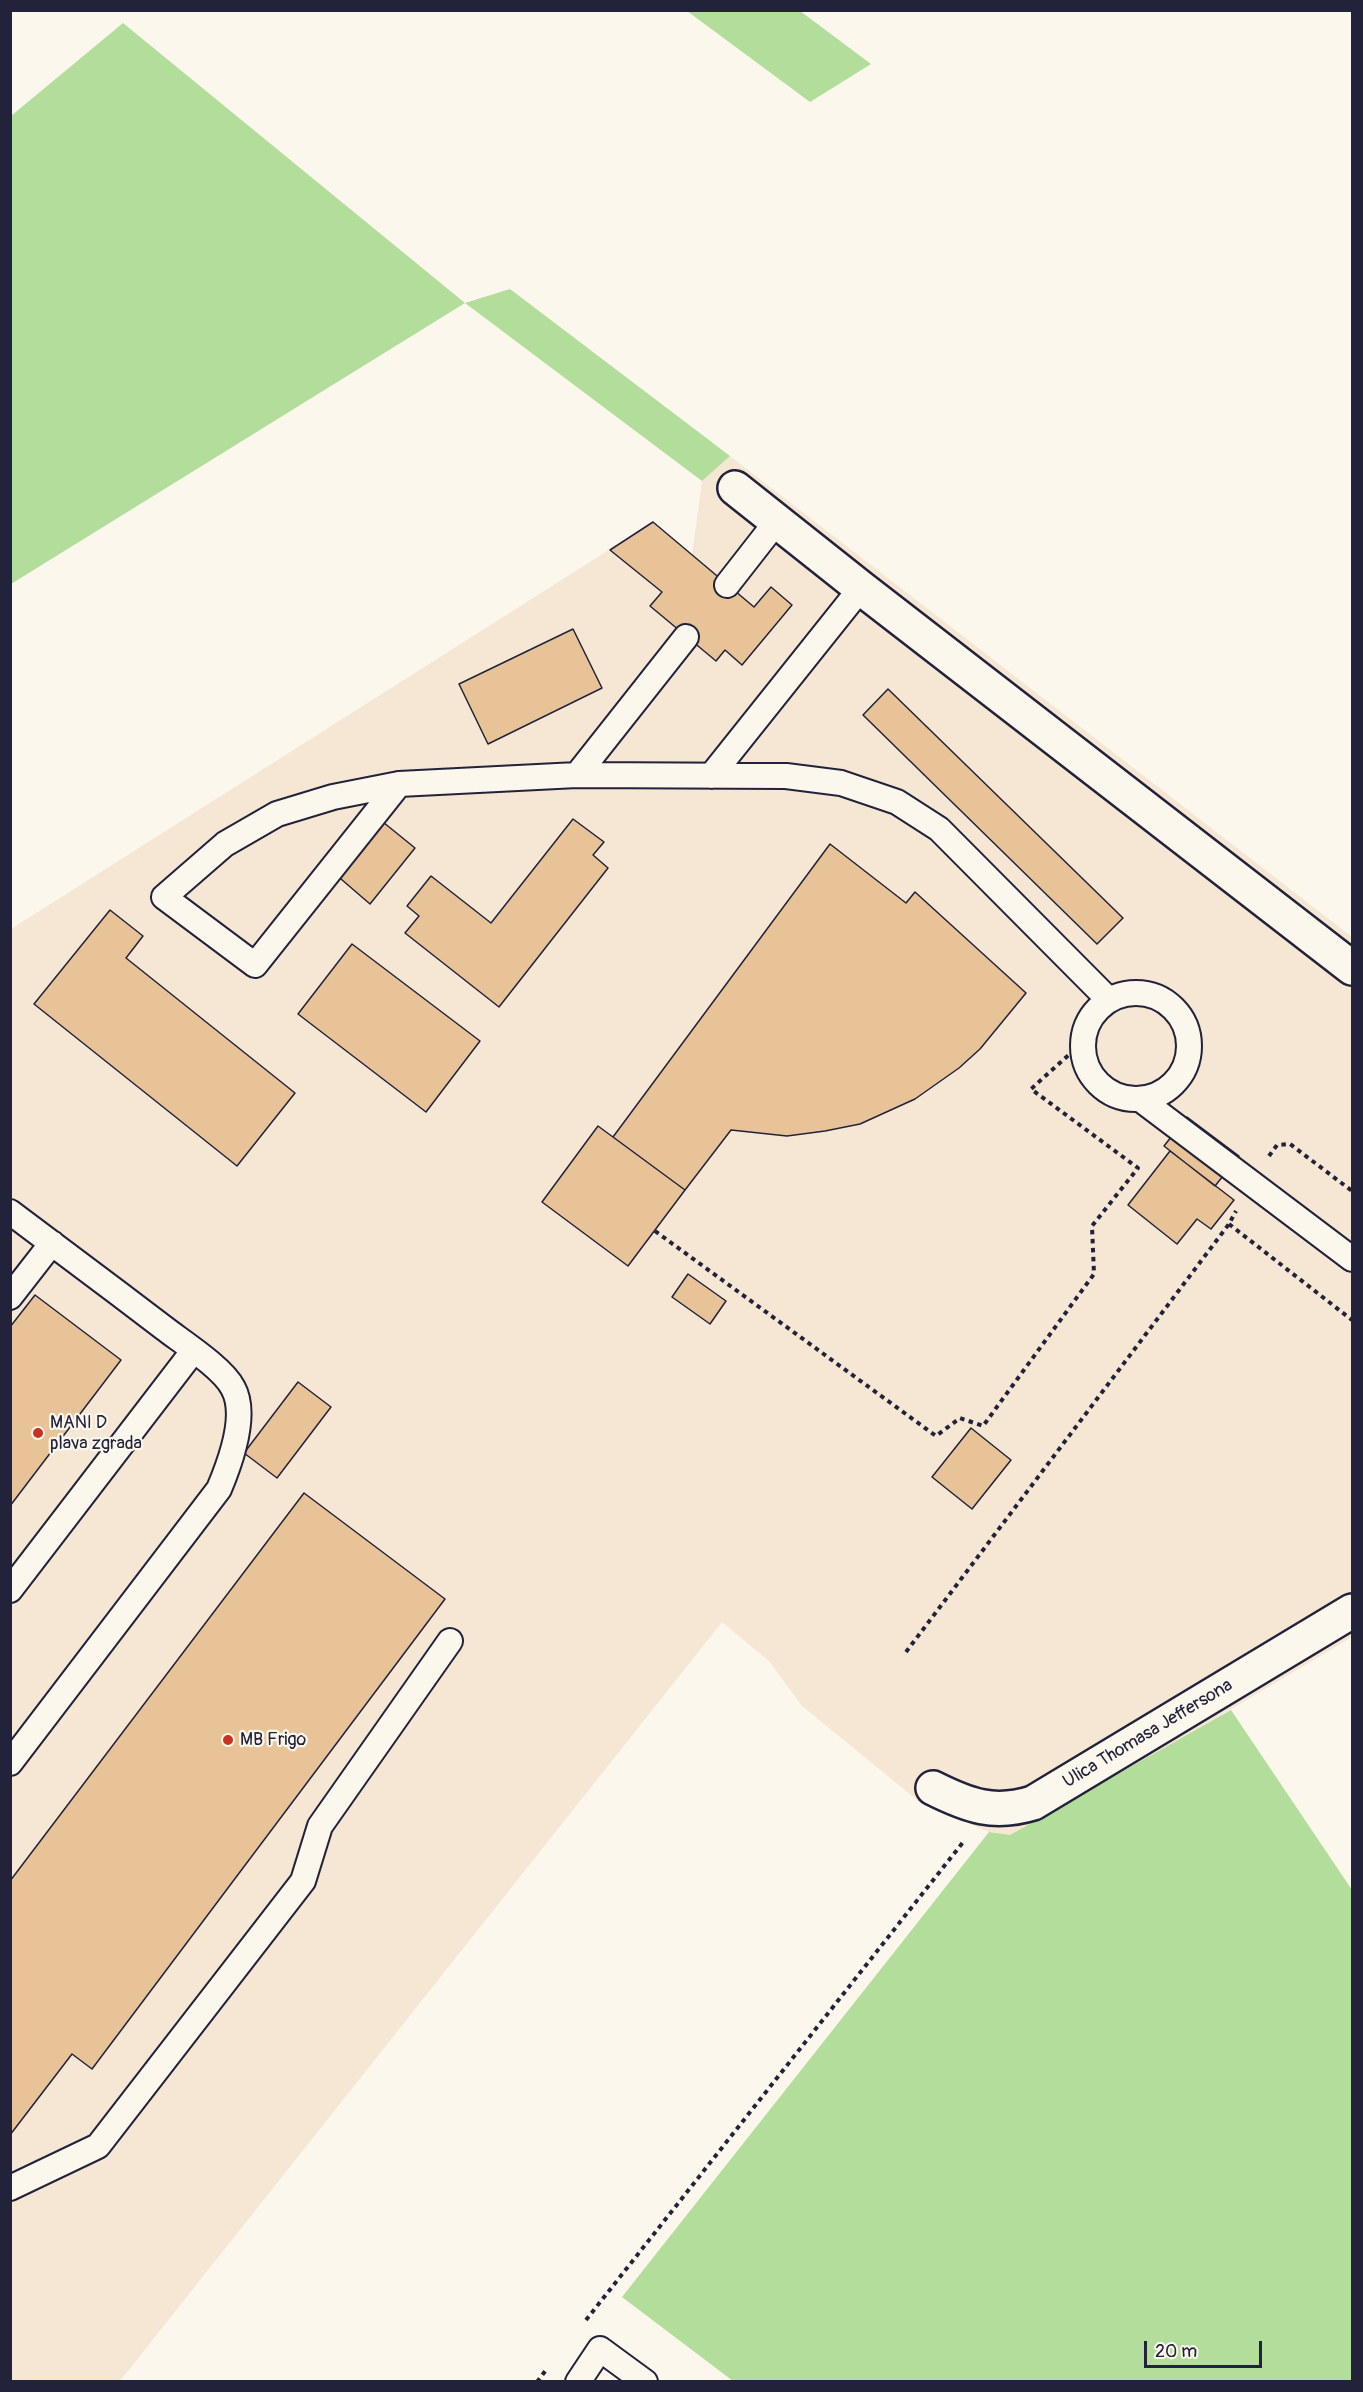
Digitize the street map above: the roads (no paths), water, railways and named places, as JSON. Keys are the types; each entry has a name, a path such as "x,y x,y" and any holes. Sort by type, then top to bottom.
{"street":[{"path":"735,488 1353,968"},
{"name":"Ulica Thomasa Jeffersona","path":"933,1788 975,1806 990,1809 1005,1809 1034,1803 1353,1611"}],"lane":[{"path":"727,585 777,521"},
{"path":"711,776 861,588"},
{"path":"577,775 686,636"},
{"path":"399,784 255,965 164,897 225,844 277,814 333,797 399,784 577,775 786,776 841,783 897,801 939,829 1109,1000"},
{"path":"1143,993 1161,998 1170,1004 1182,1018 1189,1035 1190,1047 1186,1065 1178,1079 1165,1091 1140,1100 1122,1098 1105,1090 1092,1077 1085,1061 1083,1042 1088,1024 1096,1012 1109,1000 1125,994 1143,993"},
{"path":"1140,1100 1353,1259"},
{"path":"10,1212 194,1350 233,1387 238,1407 238,1425 233,1449 219,1489 10,1763"},
{"path":"10,1297 52,1243"},
{"path":"10,1590 194,1350"},
{"path":"10,2188 98,2146 303,1881 320,1826 450,1641"},
{"path":"578,2382 600,2349 645,2382"}],"place":[{"name":"MANI D plava zgrada","path":"38,1433"},
{"name":"MB Frigo","path":"228,1740"}]}
